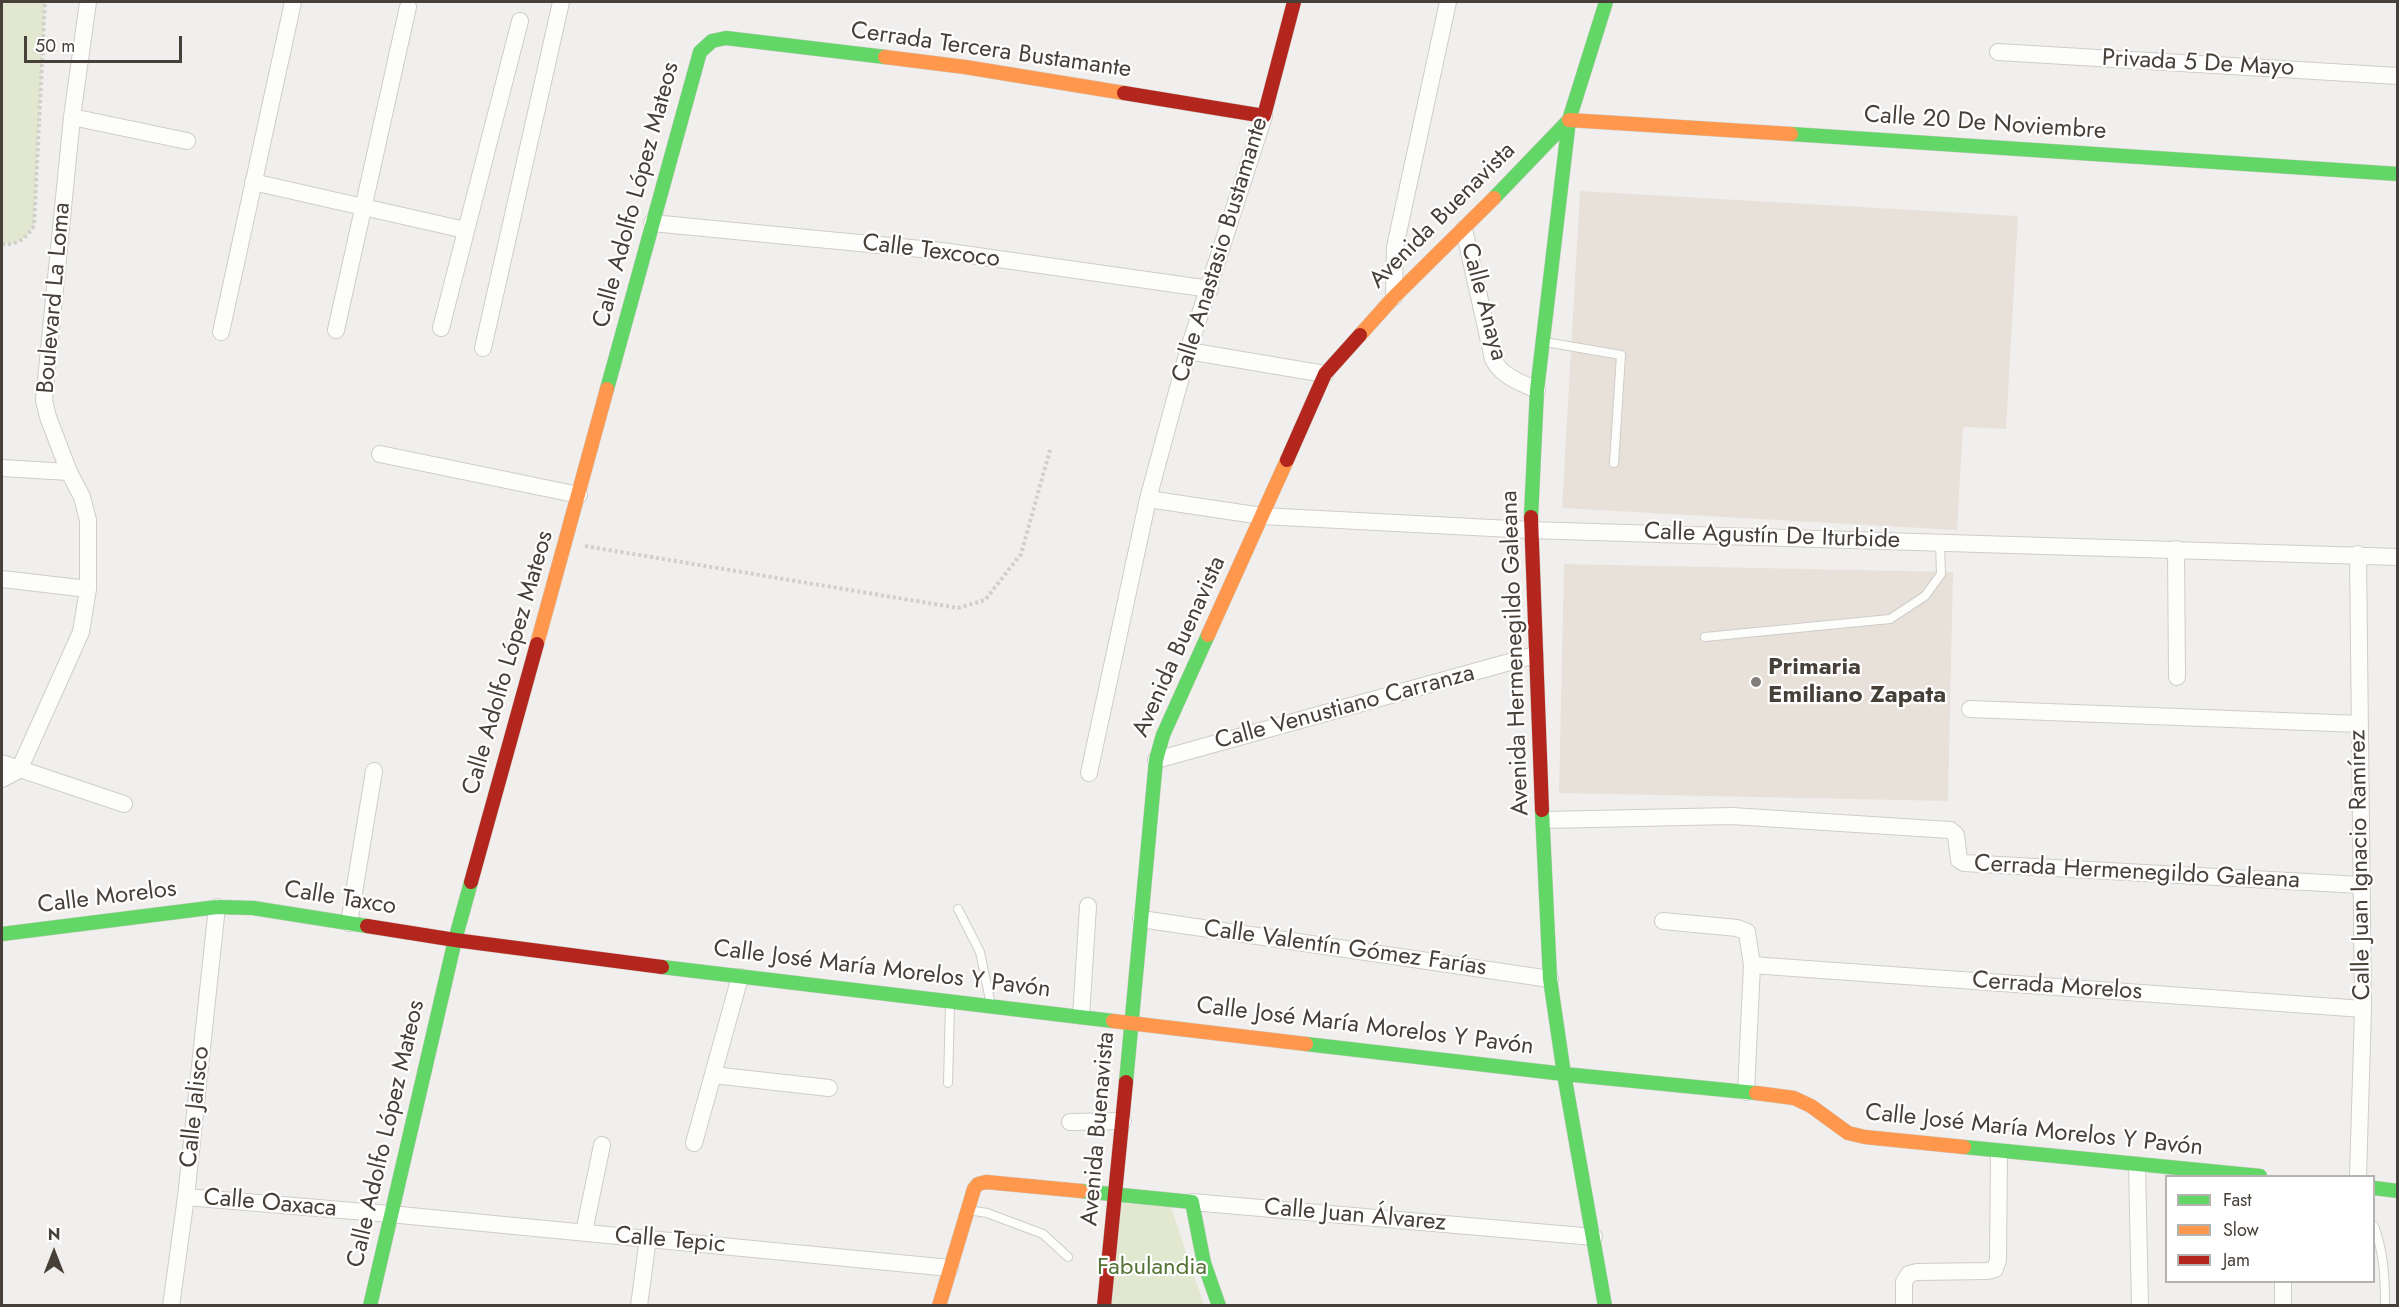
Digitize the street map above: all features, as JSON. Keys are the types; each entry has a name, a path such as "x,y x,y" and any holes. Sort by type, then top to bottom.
{"main road":[{"name":"Calle Anastasio Bustamante","path":"1264,116 1294,2"},
{"name":"Avenida Hermenegildo Galeana","path":"1605,1305 1564,1074 1550,979 1530,530 1537,390 1569,120 1606,2"},
{"name":"Cerrada Tercera Bustamante","path":"712,41 726,38 966,67 1264,116"},
{"name":"Calle Adolfo López Mateos","path":"370,1305 455,940 700,52 712,41"},
{"name":"Avenida Buenavista","path":"1104,1305 1156,760 1163,735 1325,374 1394,297 1464,229 1569,120"},
{"name":"Calle 20 De Noviembre","path":"1569,120 2397,174"},
{"name":"Calle Taxco","path":"218,907 253,908 455,940"},
{"name":"Calle Morelos","path":"2,934 218,907"},
{"name":"Calle José María Morelos Y Pavón","path":"455,940 1564,1074 1794,1098 1811,1106 1848,1133 1865,1137 2248,1175"},
{"path":"939,1305 974,1189 978,1184 986,1182 1116,1196"},
{"path":"2375,1188 2397,1191"},
{"name":"Calle Juan Álvarez","path":"1116,1196 1192,1202"},
{"path":"1192,1202 1204,1263 1219,1305"}],"street":[{"name":"Boulevard La Loma","path":"19,770 81,632 88,589 88,520 82,497 69,472 44,400 72,117 88,2"},
{"path":"221,332 293,2"},
{"path":"483,348 561,2"},
{"path":"1394,297 1395,247 1448,2"},
{"path":"336,330 408,7"},
{"path":"441,328 520,21"},
{"name":"Privada 5 De Mayo","path":"1998,52 2397,76"},
{"name":"Calle Anastasio Bustamante","path":"1089,773 1148,499 1188,351 1264,116"},
{"path":"72,117 187,141"},
{"path":"254,182 465,230"},
{"name":"Calle Texcoco","path":"652,223 942,251 1210,288"},
{"name":"Calle Anaya","path":"1464,229 1493,359 1498,369 1537,390"},
{"path":"1188,351 1325,374"},
{"path":"380,454 579,495"},
{"path":"2,468 69,472"},
{"name":"Calle Agustín De Iturbide","path":"1148,499 1262,516 1530,530 2397,556"},
{"path":"2176,549 2177,677"},
{"name":"Calle Juan Ignacio Ramírez","path":"2358,554 2363,1009 2358,1175"},
{"path":"2,579 88,589"},
{"name":"Calle Venustiano Carranza","path":"1156,760 1535,655"},
{"path":"1970,709 2360,724"},
{"path":"2,763 124,804"},
{"path":"2,779 19,770"},
{"path":"349,923 374,771"},
{"name":"Cerrada Hermenegildo Galeana","path":"1544,820 1732,816 1950,830 1956,835 1959,860 1964,863 2361,885"},
{"path":"1081,1016 1088,906"},
{"name":"Calle Jalisco","path":"171,1305 186,1197 218,907"},
{"name":"Calle Valentín Gómez Farías","path":"1141,919 1550,979"},
{"path":"1663,921 1737,928 1747,932 1752,965 1746,1092"},
{"name":"Cerrada Morelos","path":"1752,965 2363,1009"},
{"path":"694,1143 740,976"},
{"path":"713,1075 829,1088"},
{"path":"1070,1122 1123,1122"},
{"path":"584,1232 602,1145"},
{"path":"1904,1305 1904,1282 1909,1274 1995,1269 1998,1260 1999,1152"},
{"path":"2137,1165 2140,1305"},
{"name":"Calle Oaxaca","path":"186,1197 390,1214"},
{"name":"Calle Juan Álvarez","path":"1192,1202 1594,1237"},
{"name":"Calle Tepic","path":"390,1214 950,1268"},
{"path":"639,1305 648,1238"},
{"path":"2283,1283 2283,1305"}],"lane":[{"path":"1542,342 1621,356 1614,464"},
{"path":"1705,637 1890,619 1924,596 1941,574 1940,542"},
{"path":"958,909 980,952 991,1005"},
{"path":"948,1083 950,1000"},
{"path":"968,1210 987,1214 1043,1234 1068,1257"},
{"path":"2375,1231 2380,1243 2385,1272 2385,1305"}],"path":[{"path":"2,244 8,245 25,239 34,226 45,2"},
{"path":"566,542 958,608 985,600 1021,554 1050,450"}],"shaded area":[{"path":"1580,191 2018,216 2006,429 1963,427 1957,530 1562,508"},
{"name":"Primaria Emiliano Zapata","path":"1564,564 1953,572 1948,801 1559,793"}],"green space":[{"path":"2,2 45,2 34,226 21,240 12,244 2,244"},
{"name":"Fabulandia","path":"1121,1203 1171,1207 1204,1305 1111,1306"}],"traffic: fast":[{"path":"1531,517 1537,390 1569,120 1606,2"},
{"path":"607,389 700,52 712,41 726,38 885,57"},
{"path":"1494,198 1569,120"},
{"path":"1791,134 2398,174"},
{"path":"1126,1082 1156,760 1163,735 1208,635"},
{"path":"1542,810 1550,979 1564,1074 1605,1306"},
{"path":"370,1306 455,940 471,882"},
{"path":"2,934 217,907 253,908 367,926"},
{"path":"662,967 1113,1021"},
{"path":"1306,1044 1564,1074 1756,1093"},
{"path":"1964,1147 2250,1175"},
{"path":"2375,1188 2398,1191"},
{"path":"1081,1191 1192,1202 1204,1263 1219,1306"}],"traffic: slow":[{"path":"885,57 965,67 1124,93"},
{"path":"1569,120 1791,134"},
{"path":"1360,335 1394,297 1494,198"},
{"path":"537,644 607,389"},
{"path":"1208,635 1287,460"},
{"path":"1113,1021 1306,1044"},
{"path":"1756,1093 1794,1098 1811,1106 1848,1133 1865,1137 1964,1147"},
{"path":"939,1306 974,1189 978,1184 986,1182 1081,1191"}],"traffic: jam":[{"path":"1124,93 1264,116 1294,2"},
{"path":"1287,460 1325,374 1360,335"},
{"path":"1531,517 1542,810"},
{"path":"471,882 537,644"},
{"path":"367,926 662,967"},
{"path":"1104,1306 1126,1082"}],"place":[{"name":"Primaria Emiliano Zapata","path":"1756,682"}]}
